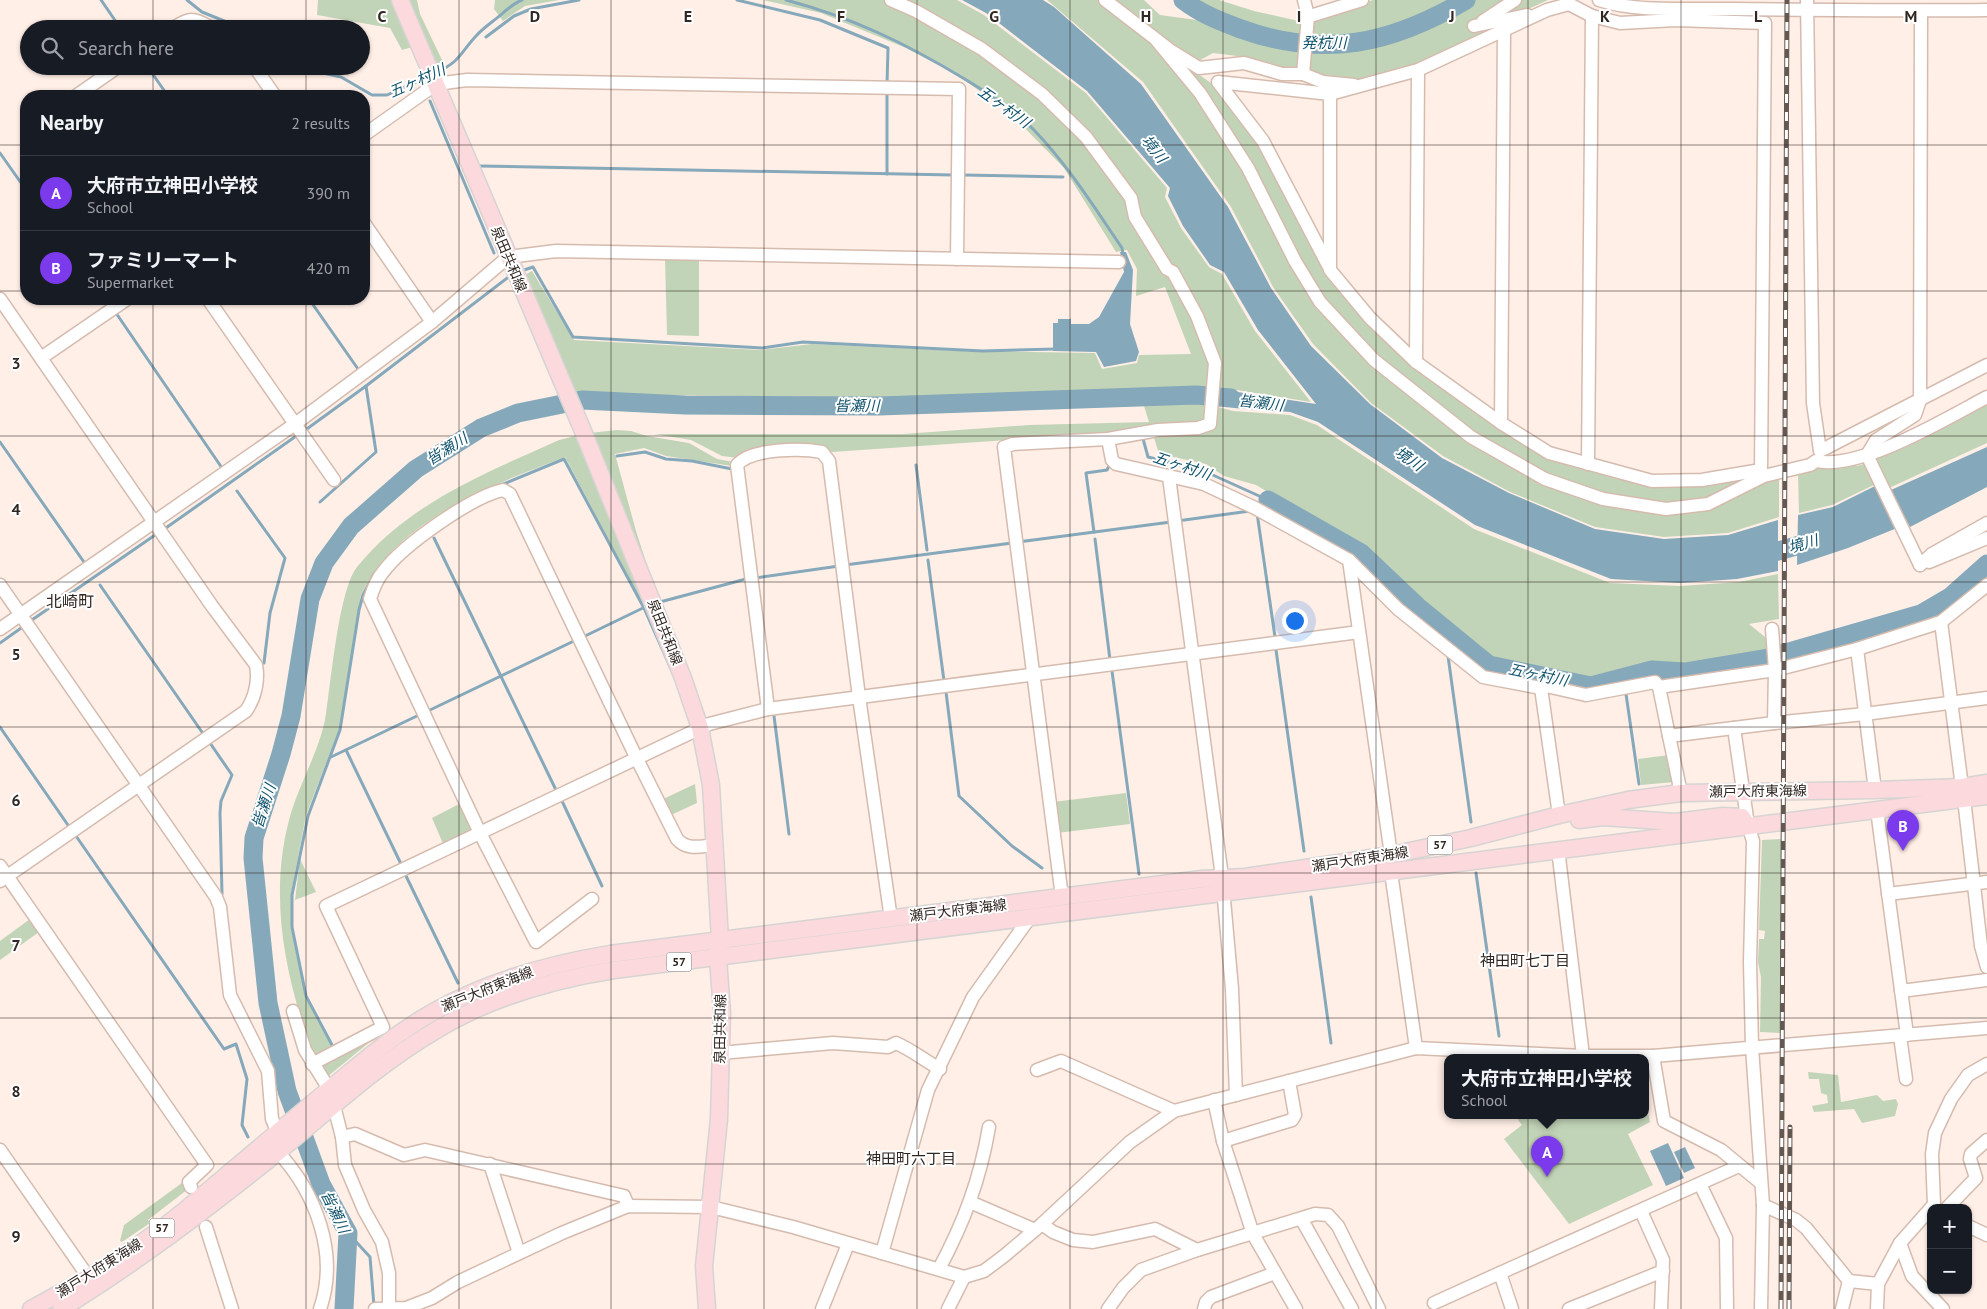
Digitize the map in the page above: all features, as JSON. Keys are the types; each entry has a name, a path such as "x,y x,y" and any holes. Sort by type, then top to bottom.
{"main road":[{"name":"泉田共和線","path":"400,0 582,428 680,669 700,728 712,793 722,1013 719,1119 704,1266 707,1309"},
{"name":"瀬戸大府東海線","path":"329,1100 432,1032 506,997 546,983 582,975 1031,916 1222,894 1558,849 1877,810 1963,793 1987,783"},
{"name":"瀬戸大府東海線","path":"31,1309 90,1278 119,1259 280,1139 329,1100 406,1028 436,1010 505,979 570,961 720,940 1222,877 1245,877 1391,855 1628,800 1681,792 1874,790 1963,793 1987,796"},
{"name":"57","path":"1510,828 1537,828 1603,817 1675,822 1723,816 1742,817 1748,825"},
{"name":"瀬戸大府東海線","path":"61,1309 160,1245 280,1139"}],"street":[{"path":"891,0 916,11 982,49 1042,94 1086,137 1131,198 1135,217 1167,269 1173,272 1193,309 1215,363 1212,373 1212,420 1210,424 1198,428 1158,430 1108,439 1013,444 1004,448 1062,897"},
{"path":"1105,0 1157,41 1200,68 1218,82 1263,141 1330,270 1370,318 1416,362 1501,423 1549,453 1652,481 1702,480 1810,465 1818,456 1987,365"},
{"path":"1304,0 1307,17 1304,74"},
{"path":"1307,17 1362,0"},
{"path":"1515,0 1474,26 1568,4 1592,16 1620,23 1676,20 1765,24"},
{"path":"1599,0 1617,5 1807,5 1987,10"},
{"path":"1763,473 1766,5"},
{"path":"1807,5 1813,403 1818,456 1827,464 1867,455 1948,418 1987,396"},
{"path":"1867,455 1876,440 1914,415 1920,400 1916,7"},
{"path":"1218,82 1330,94 1418,70 1547,10"},
{"path":"1588,464 1592,16"},
{"path":"1501,423 1504,31"},
{"path":"1157,41 1200,93 1248,168 1295,261 1320,302 1374,360 1471,437 1545,480 1603,499 1666,509 1708,504 1763,473"},
{"path":"1200,68 1244,63 1282,74 1304,74 1324,82 1364,86"},
{"path":"1416,362 1418,70"},
{"path":"85,90 106,75"},
{"path":"260,75 271,90"},
{"path":"370,131 435,83 467,80 960,89 957,259"},
{"path":"1330,94 1330,270"},
{"path":"370,233 432,322"},
{"path":"0,629 22,617 155,524 300,430 509,260 556,251 1120,262"},
{"path":"0,298 164,537 256,664 258,674 252,703 246,711 140,786 2,875 207,1165 190,1182 192,1187"},
{"path":"41,358 119,305"},
{"path":"212,305 334,480"},
{"path":"1108,439 1112,460 1116,464 1204,484 1258,509 1349,560 1398,609 1483,677 1541,688 1546,686 1586,695 1655,682 1660,687 1681,792"},
{"path":"768,709 736,472 740,461 782,450 812,450 822,452 827,456 891,919"},
{"path":"1867,455 1920,565"},
{"path":"1169,477 1222,877 1232,990 1236,1095"},
{"path":"592,899 536,942 480,833 370,599 374,585 396,557 455,513 495,492 503,490 510,494 636,757 682,845 688,847 715,845"},
{"path":"1920,565 1932,554 1987,523"},
{"path":"1920,565 1942,558 1987,538"},
{"path":"1349,560 1391,855"},
{"path":"0,585 216,897 220,907 230,995 268,1071 272,1119 294,1169 307,1191 324,1235 328,1269 325,1295 320,1309"},
{"path":"1660,687 1775,669 1857,649 1941,622 1987,585"},
{"path":"1941,622 1981,946 1987,967"},
{"path":"1772,629 1775,669 1774,723"},
{"path":"312,1064 383,1027 326,906 700,728 768,709 1359,632"},
{"path":"1857,649 1874,790"},
{"path":"1541,688 1559,815"},
{"path":"1669,736 1987,698"},
{"path":"1734,728 1748,825 1753,841 1750,962 1752,1047 1763,1205 1761,1309"},
{"path":"1877,810 1901,991 1906,1079"},
{"path":"1558,849 1583,1054"},
{"path":"1391,872 1416,1048"},
{"path":"1888,894 1987,882"},
{"path":"882,1253 928,1090 940,1069 973,997 1031,916"},
{"path":"1901,991 1987,980"},
{"path":"294,1011 312,1064 329,1100 342,1137 345,1165 364,1210 382,1242 389,1274 384,1309 406,1308 432,1298 458,1282 519,1253 628,1206 711,1207 964,1277 984,1270 1039,1227 1130,1142 1174,1111 1416,1048 1557,1054"},
{"path":"1649,1056 1987,1028"},
{"path":"720,1053 833,1043 888,1047 896,1043 912,1050 918,1057 940,1069"},
{"path":"1654,1056 1664,1121 1721,1150 1761,1183"},
{"path":"1037,1070 1061,1061 1174,1111"},
{"path":"1933,1204 1932,1154 1935,1133 1951,1100 1968,1075 1987,1064"},
{"path":"1223,1141 1292,1120 1295,1115 1289,1081"},
{"path":"1214,1100 1223,1141 1253,1234 1296,1309"},
{"path":"939,1269 956,1236 982,1169 989,1127"},
{"path":"342,1137 355,1134 404,1155 425,1150 624,1196 628,1206"},
{"path":"1951,1204 1976,1178 1970,1154 1987,1140"},
{"path":"0,1150 90,1278"},
{"path":"490,1164 519,1253"},
{"path":"1434,1303 1739,1166"},
{"path":"1700,1184 1726,1238 1727,1309"},
{"path":"970,1202 1073,1240 1093,1242 1155,1229 1197,1250"},
{"path":"1763,1205 1796,1220 1806,1228 1849,1281 1878,1284"},
{"path":"1641,1211 1662,1260 1661,1309"},
{"path":"1108,1309 1123,1288 1141,1270 1197,1250 1302,1220 1315,1214 1328,1214 1338,1226 1379,1309"},
{"path":"1877,1309 1878,1284 1900,1243 1927,1214"},
{"path":"1302,1220 1352,1309"},
{"path":"206,1227 232,1309"},
{"path":"1972,1228 1987,1235"},
{"path":"1900,1243 1912,1276 1943,1309"},
{"path":"822,1309 848,1244"},
{"path":"1569,1309 1663,1271"},
{"path":"1204,1309 1206,1302 1211,1298 1275,1273"},
{"path":"1500,1273 1512,1309"},
{"path":"948,1309 964,1277"},
{"path":"1842,1309 1849,1281"}],"green space":[{"path":"318,0 392,0 412,47 402,50 390,28 370,24 370,20 345,20 317,15"},
{"path":"405,0 417,0 420,14 443,62 434,69"},
{"path":"495,0 559,0 525,6 503,21 494,9"},
{"path":"763,0 957,0 984,15 1086,93 1167,188 1165,197 1181,228 1209,267 1222,274 1255,331 1311,402 1218,387 916,398 570,394 521,277 532,271 574,340 760,350 812,344 961,351 1095,353 1102,369 1137,363 1139,355 1191,354 1165,287 1136,296 1137,269 1127,250 1116,252 1064,168 1008,111 957,75 906,48 821,13"},
{"path":"1047,0 1144,0 1160,15 1197,20 1262,44 1300,52 1299,71 1283,70 1245,57 1213,53 1188,67 1211,83 1260,147 1369,324 1548,455 1594,472 1649,484 1779,477 1779,517 1728,533 1664,537 1595,527 1510,492 1443,456 1371,403 1313,344 1273,287 1231,207 1143,82"},
{"path":"1200,0 1219,0 1254,11 1303,22 1302,39 1251,26 1205,10"},
{"path":"1373,0 1548,0 1524,11 1503,27 1417,66 1363,81 1328,78 1309,70 1313,20"},
{"path":"665,258 699,259 699,336 667,335"},
{"path":"1143,403 1207,404 1233,411 1290,415 1317,425 1474,529 1610,583 1680,586 1739,582 1778,574 1779,619 1749,624 1770,641 1771,649 1685,669 1651,666 1591,681 1491,660 1418,602 1364,549 1256,485 1224,476 1206,464 1159,454 1151,428 1108,436 1008,440 832,452 827,448 739,458 722,456 691,440 654,434 903,434 1029,425 1149,422"},
{"path":"1987,404 1987,443 1889,488 1874,459"},
{"path":"617,430 631,431 647,436 689,443 717,459 733,462 732,466 666,456 644,448 615,454 636,531 658,599 590,433"},
{"path":"575,436 646,603 643,604 565,457 478,493 449,508 422,526 397,546 377,569 361,595 339,730 306,815 291,894 291,927 305,997 332,1048 317,1055 313,1053 303,1026 288,969 280,911 280,882 288,824 323,728 341,615 351,578 357,567 378,544 425,507 450,492 504,465 559,440"},
{"path":"1845,463 1857,466 1867,463 1876,484 1832,505 1799,513 1798,472"},
{"path":"1669,755 1675,782 1641,785 1638,759"},
{"path":"695,784 697,803 669,816 661,800"},
{"path":"1126,793 1130,824 1057,833 1053,802"},
{"path":"463,802 473,831 444,846 432,818"},
{"path":"1781,839 1781,1033 1760,1032 1761,977 1758,962 1759,939 1764,939 1765,931 1759,930 1762,840"},
{"path":"300,859 316,892 295,900"},
{"path":"30,919 39,932 0,960 0,941"},
{"path":"382,1032 327,1077 318,1063"},
{"path":"1808,1072 1838,1075 1841,1102 1877,1095 1883,1101 1896,1099 1898,1104 1895,1116 1862,1123 1854,1109 1814,1112 1812,1106 1828,1103 1827,1095 1821,1093 1819,1079 1809,1079"},
{"path":"1649,1117 1650,1122 1628,1134 1653,1185 1569,1224 1504,1139 1522,1125 1517,1119 1649,1119"},
{"path":"186,1180 188,1189 148,1220 150,1223 122,1242 120,1241 124,1225"}],"water":[{"path":"962,0 1043,0 1054,7 1141,84 1228,207 1271,288 1311,346 1370,404 1442,458 1509,493 1595,529 1664,539 1728,535 1778,520 1778,571 1737,579 1680,583 1611,579 1475,525 1318,422 1290,412 1234,408 1217,404 1218,389 1316,404 1258,330 1224,272 1210,265 1183,226 1168,196 1170,188 1087,91 986,13"},
{"path":"1120,252 1126,252 1133,270 1130,324 1139,352 1136,361 1104,367 1096,352 1053,351 1053,323 1058,323 1058,319 1071,319 1071,324 1089,324 1099,317 1124,272"},
{"path":"1987,447 1987,487 1910,527 1891,490"},
{"path":"1877,485 1897,528 1848,548 1797,565 1798,515 1833,507"},
{"path":"1668,1143 1684,1178 1666,1186 1650,1151"},
{"path":"1685,1147 1695,1168 1684,1173 1674,1152"}],"waterway":[{"path":"101,0 115,20"},
{"name":"五ヶ村川","path":"187,0 202,12 222,20"},
{"name":"五ヶ村川","path":"437,72 460,56 482,30 512,5 522,0"},
{"path":"486,37 514,16 531,9 579,0"},
{"path":"737,0 820,20 888,48 887,84"},
{"name":"五ヶ村川","path":"786,0 833,14 899,42 963,78 1008,108 1025,121 1058,157 1122,248 1123,254"},
{"name":"発杭川","path":"1183,0 1204,13 1241,29 1271,38 1329,45 1384,36 1411,27 1466,0"},
{"path":"153,75 164,90"},
{"name":"五ヶ村川","path":"332,75 341,77 363,90"},
{"name":"五ヶ村川","path":"370,94 387,95 427,77"},
{"path":"887,93 887,174"},
{"path":"430,101 494,253"},
{"path":"0,153 20,181"},
{"path":"480,166 953,175"},
{"path":"963,175 1063,177"},
{"path":"521,271 533,267 573,337 762,348 803,342 983,351 1055,349"},
{"path":"304,431 511,275"},
{"path":"313,305 358,369"},
{"path":"116,313 222,468"},
{"path":"320,502 376,452 366,386"},
{"name":"皆瀬川","path":"344,1309 348,1233 321,1184 287,1091 268,1003 253,858 254,838 291,716 310,599 324,563 351,526 416,469 481,428 518,413 582,400 685,405 879,406 1196,395 1231,398"},
{"path":"163,530 299,434"},
{"name":"五ヶ村川","path":"1142,435 1148,457 1204,471 1268,500 1260,507"},
{"path":"0,442 86,565"},
{"path":"617,456 645,452 666,459 692,461 732,469"},
{"path":"501,485 564,459 644,608 671,669"},
{"path":"916,465 927,550"},
{"path":"1094,532 1086,473 1107,470 1109,466"},
{"path":"237,491 285,558 270,613 264,663"},
{"name":"五ヶ村川","path":"1268,500 1361,553 1417,606 1489,665 1591,686 1652,670 1685,672 1768,658 1921,614 1950,597 1987,564"},
{"path":"1177,521 1250,511"},
{"path":"1257,513 1275,637"},
{"path":"1018,542 1171,522"},
{"path":"29,622 158,533"},
{"path":"434,538 556,790"},
{"path":"1095,539 1110,660"},
{"name":"境川","path":"1753,555 1771,553 1821,539"},
{"path":"845,565 1012,543"},
{"path":"928,560 944,681"},
{"path":"755,578 839,566"},
{"path":"332,1045 306,996 292,927 292,895 308,816 340,730 359,610 363,595 374,574"},
{"path":"660,602 746,579"},
{"path":"100,585 204,735"},
{"path":"583,637 645,607"},
{"path":"0,643 24,626"},
{"path":"430,710 576,640"},
{"name":"五ヶ村川","path":"1455,647 1461,642"},
{"path":"1276,650 1304,851"},
{"path":"1448,656 1471,822"},
{"path":"1112,671 1139,874"},
{"name":"五ヶ村川","path":"1624,677 1625,683"},
{"path":"946,692 959,796 1012,846 1042,868"},
{"path":"1626,694 1639,784"},
{"path":"331,757 419,715"},
{"path":"774,716 789,834"},
{"path":"0,727 70,828"},
{"path":"210,743 232,775 221,801 222,894"},
{"path":"346,750 401,864"},
{"path":"562,801 602,886"},
{"path":"76,836 224,1049 236,1044 247,1079 242,1125 248,1137"},
{"path":"1476,873 1499,1036"},
{"path":"406,876 458,983"},
{"path":"1311,897 1331,1043"},
{"path":"348,1233 370,1257 374,1306"}],"railway":[{"path":"1781,1309 1787,0"},
{"path":"1789,1309 1790,1127"}],"place":[{"name":"ファミリーマート","path":"1903,851"},
{"name":"大府市立神田小学校","path":"1547,1177"}],"district":[{"name":"北崎町","path":"70,601"},
{"name":"神田町七丁目","path":"1525,961"},
{"name":"神田町六丁目","path":"911,1159"}]}
